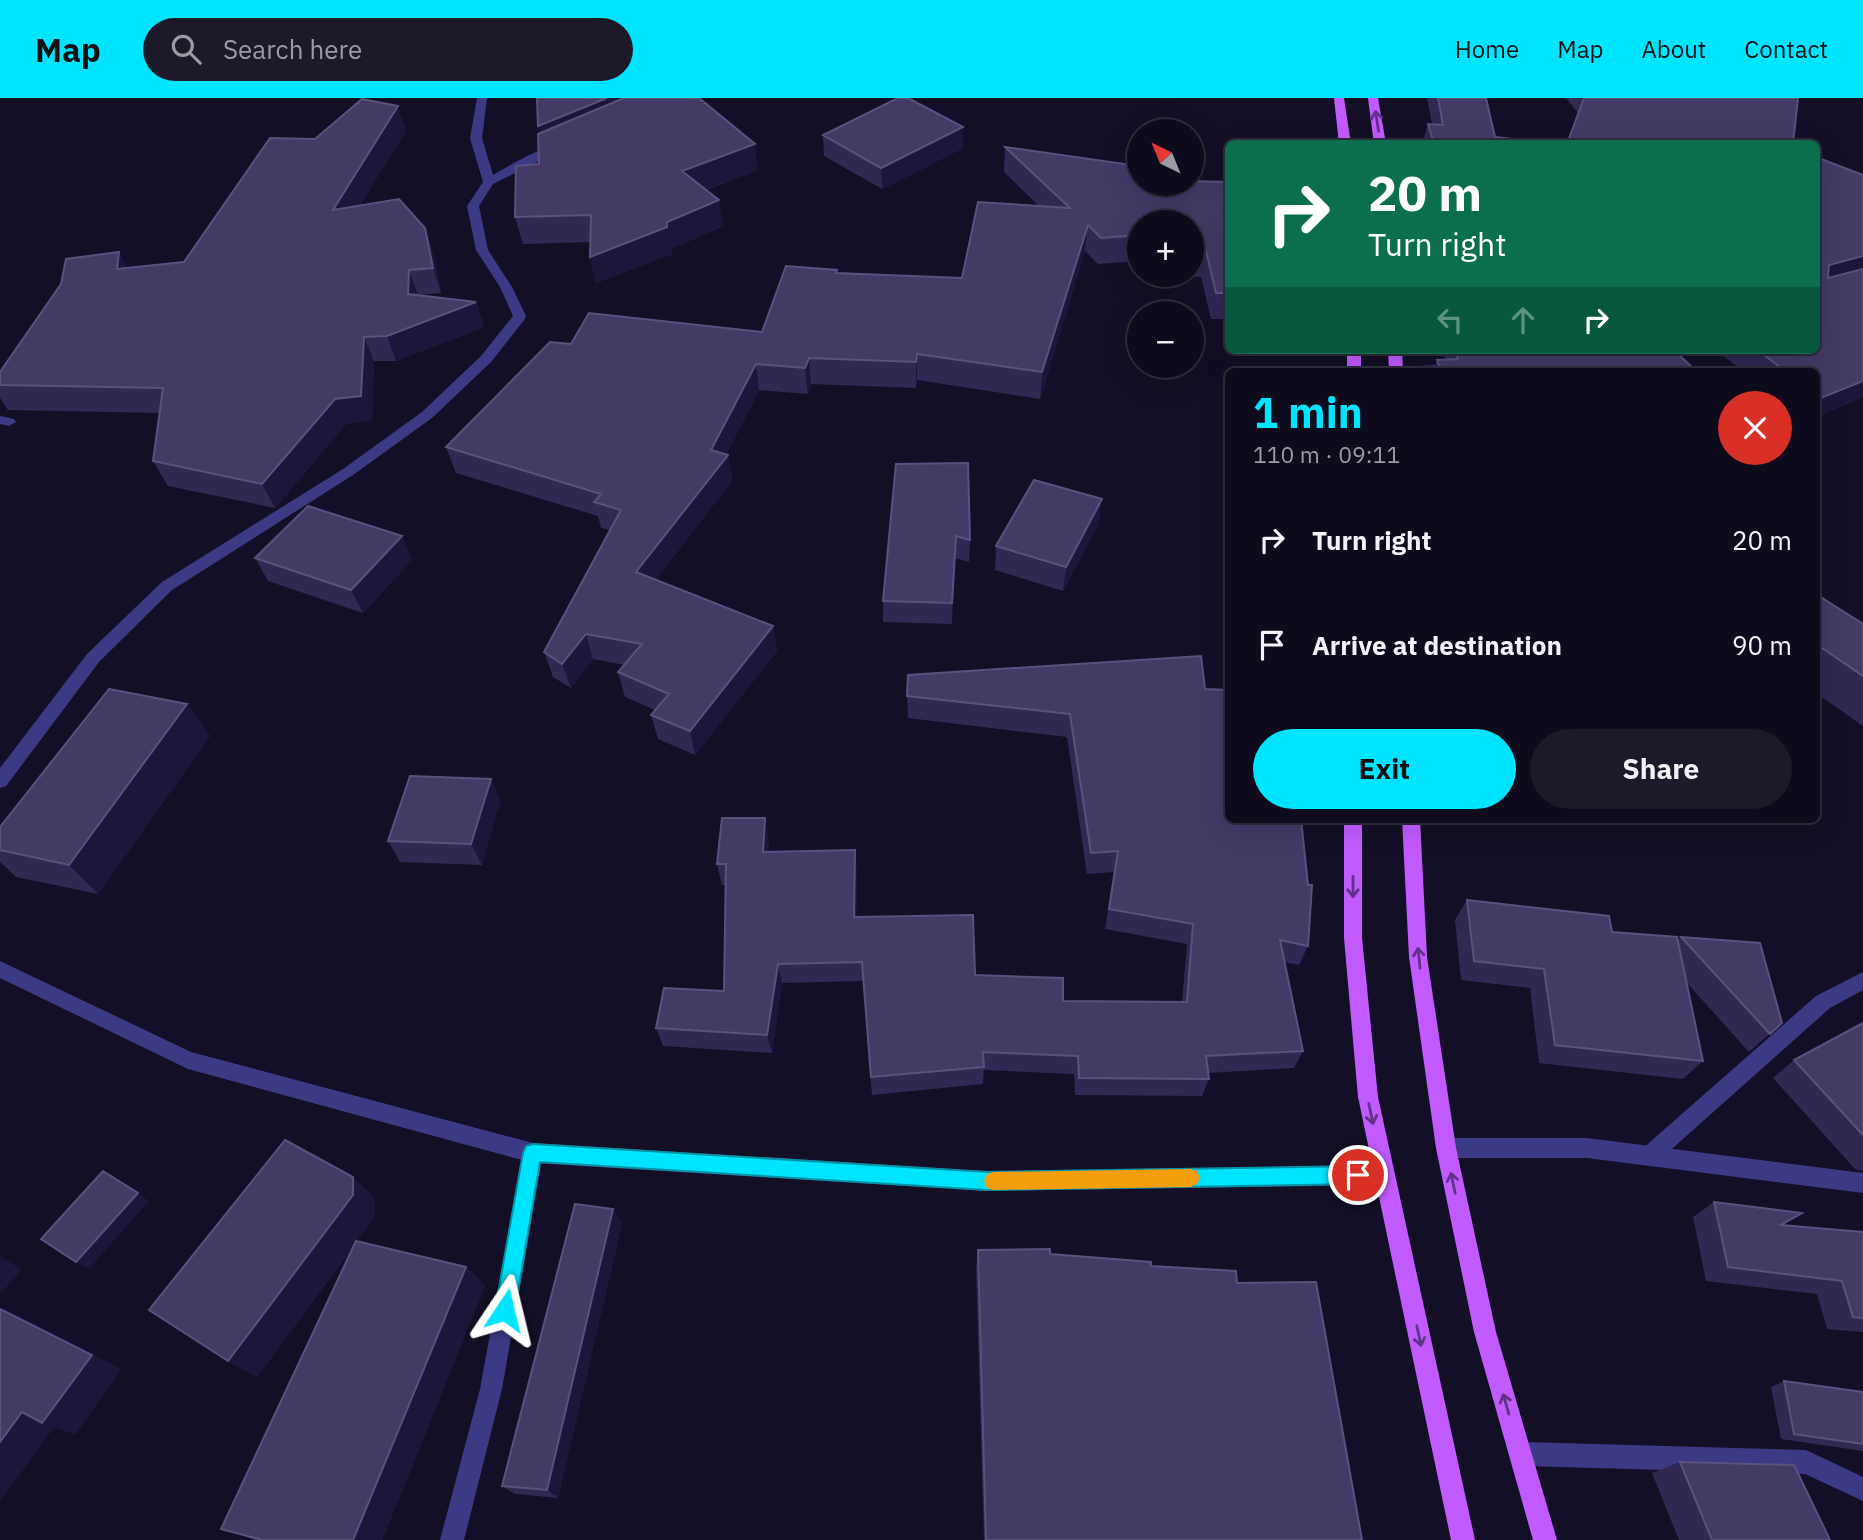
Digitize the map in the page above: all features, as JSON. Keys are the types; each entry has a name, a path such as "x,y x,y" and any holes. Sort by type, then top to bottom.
{"main road":[{"path":"1339,98 1344,140"},
{"path":"1373,98 1379,140"},
{"path":"1353,823 1353,937 1368,1097 1463,1540"},
{"path":"1411,823 1418,957 1446,1148 1485,1332 1545,1540"}],"street":[{"path":"482,98 476,138 489,182"},
{"path":"0,781 93,658 167,586 348,472 427,415 486,359 520,316 506,287 482,250 473,206 489,182 524,162 576,141"},
{"path":"0,969 188,1060 533,1153 987,1181 1384,1174"},
{"path":"1649,1156 1823,1002 1863,980"},
{"path":"1446,1148 1587,1148 1863,1183"},
{"path":"452,1540 491,1389 533,1153"},
{"path":"1521,1454 1806,1462 1863,1489"}],"building":[{"path":"537,98 607,98 538,126"},
{"path":"624,98 699,98 755,144 682,171 719,200 667,222 667,227 590,257 591,215 515,217 516,166 539,164 538,134"},
{"path":"898,98 908,98 963,127 881,168 823,135"},
{"path":"1438,98 1486,98 1495,137 1522,140 1433,140 1428,124 1443,125"},
{"path":"1584,98 1798,98 1793,140 1568,140"},
{"path":"362,99 398,106 333,210 399,199 425,228 433,268 409,270 408,294 476,302 387,336 364,337 361,396 335,399 262,484 153,461 163,388 0,385 0,372 61,284 66,259 119,252 117,269 184,262 270,138 315,139"},
{"path":"1005,147 1127,164 1127,196 1204,196 1204,181 1225,182 1225,293 1216,293 1204,251 1204,210 1127,210 1127,236 1101,238 1088,225 1042,372 917,354 916,362 809,358 805,368 756,364 711,450 728,455 636,572 773,626 690,731 651,715 669,694 618,672 642,644 586,634 562,664 544,652 621,510 594,502 601,494 446,447 550,342 571,344 589,313 762,332 786,266 837,270 836,273 962,278 978,202 1070,208"},
{"path":"1820,159 1863,175 1863,256 1829,265 1828,278 1863,269 1863,381 1821,398 1820,368 1781,368 1763,354 1820,354"},
{"path":"1457,354 1678,354 1693,368 1440,368 1437,360 1458,359"},
{"path":"968,463 970,540 956,536 952,603 883,601 896,464"},
{"path":"1034,480 1102,499 1066,567 996,546"},
{"path":"308,506 402,536 351,590 255,558"},
{"path":"1820,597 1863,624 1863,676 1822,648 1820,649"},
{"path":"1201,656 1205,689 1225,690 1225,823 1301,823 1308,885 1312,885 1308,946 1280,940 1303,1051 1206,1056 1209,1079 1079,1078 1078,1056 983,1052 984,1067 871,1077 862,962 778,964 767,1035 656,1028 664,988 724,991 726,864 717,864 722,818 765,818 763,852 855,850 854,917 973,915 975,975 1063,978 1063,1001 1187,1002 1193,924 1109,909 1118,851 1091,853 1070,714 907,696 908,675"},
{"path":"109,689 187,704 69,865 0,850 0,827"},
{"path":"410,776 491,779 471,844 388,841"},
{"path":"1467,900 1609,916 1612,932 1677,937 1703,1061 1555,1045 1544,969 1474,961"},
{"path":"1681,937 1760,943 1782,1023 1770,1034"},
{"path":"1863,1023 1863,1135 1794,1060"},
{"path":"285,1140 353,1177 353,1195 228,1361 149,1310"},
{"path":"103,1171 138,1193 76,1262 41,1239"},
{"path":"1714,1202 1802,1213 1781,1225 1863,1232 1863,1318 1853,1317 1842,1281 1728,1267"},
{"path":"575,1204 613,1209 547,1490 502,1486"},
{"path":"356,1241 466,1267 353,1540 263,1540 221,1529"},
{"path":"1050,1249 1050,1254 1151,1262 1151,1266 1236,1271 1237,1283 1316,1282 1362,1540 986,1540 978,1250"},
{"path":"0,1309 92,1355 42,1423 22,1412 0,1442"},
{"path":"1784,1381 1863,1392 1863,1444 1794,1434"},
{"path":"1680,1462 1794,1465 1830,1540 1712,1540"}],"slow traffic":[{"path":"993,1181 1191,1178"}],"route":[{"path":"505,1310 533,1153 987,1181 1358,1175"}]}
